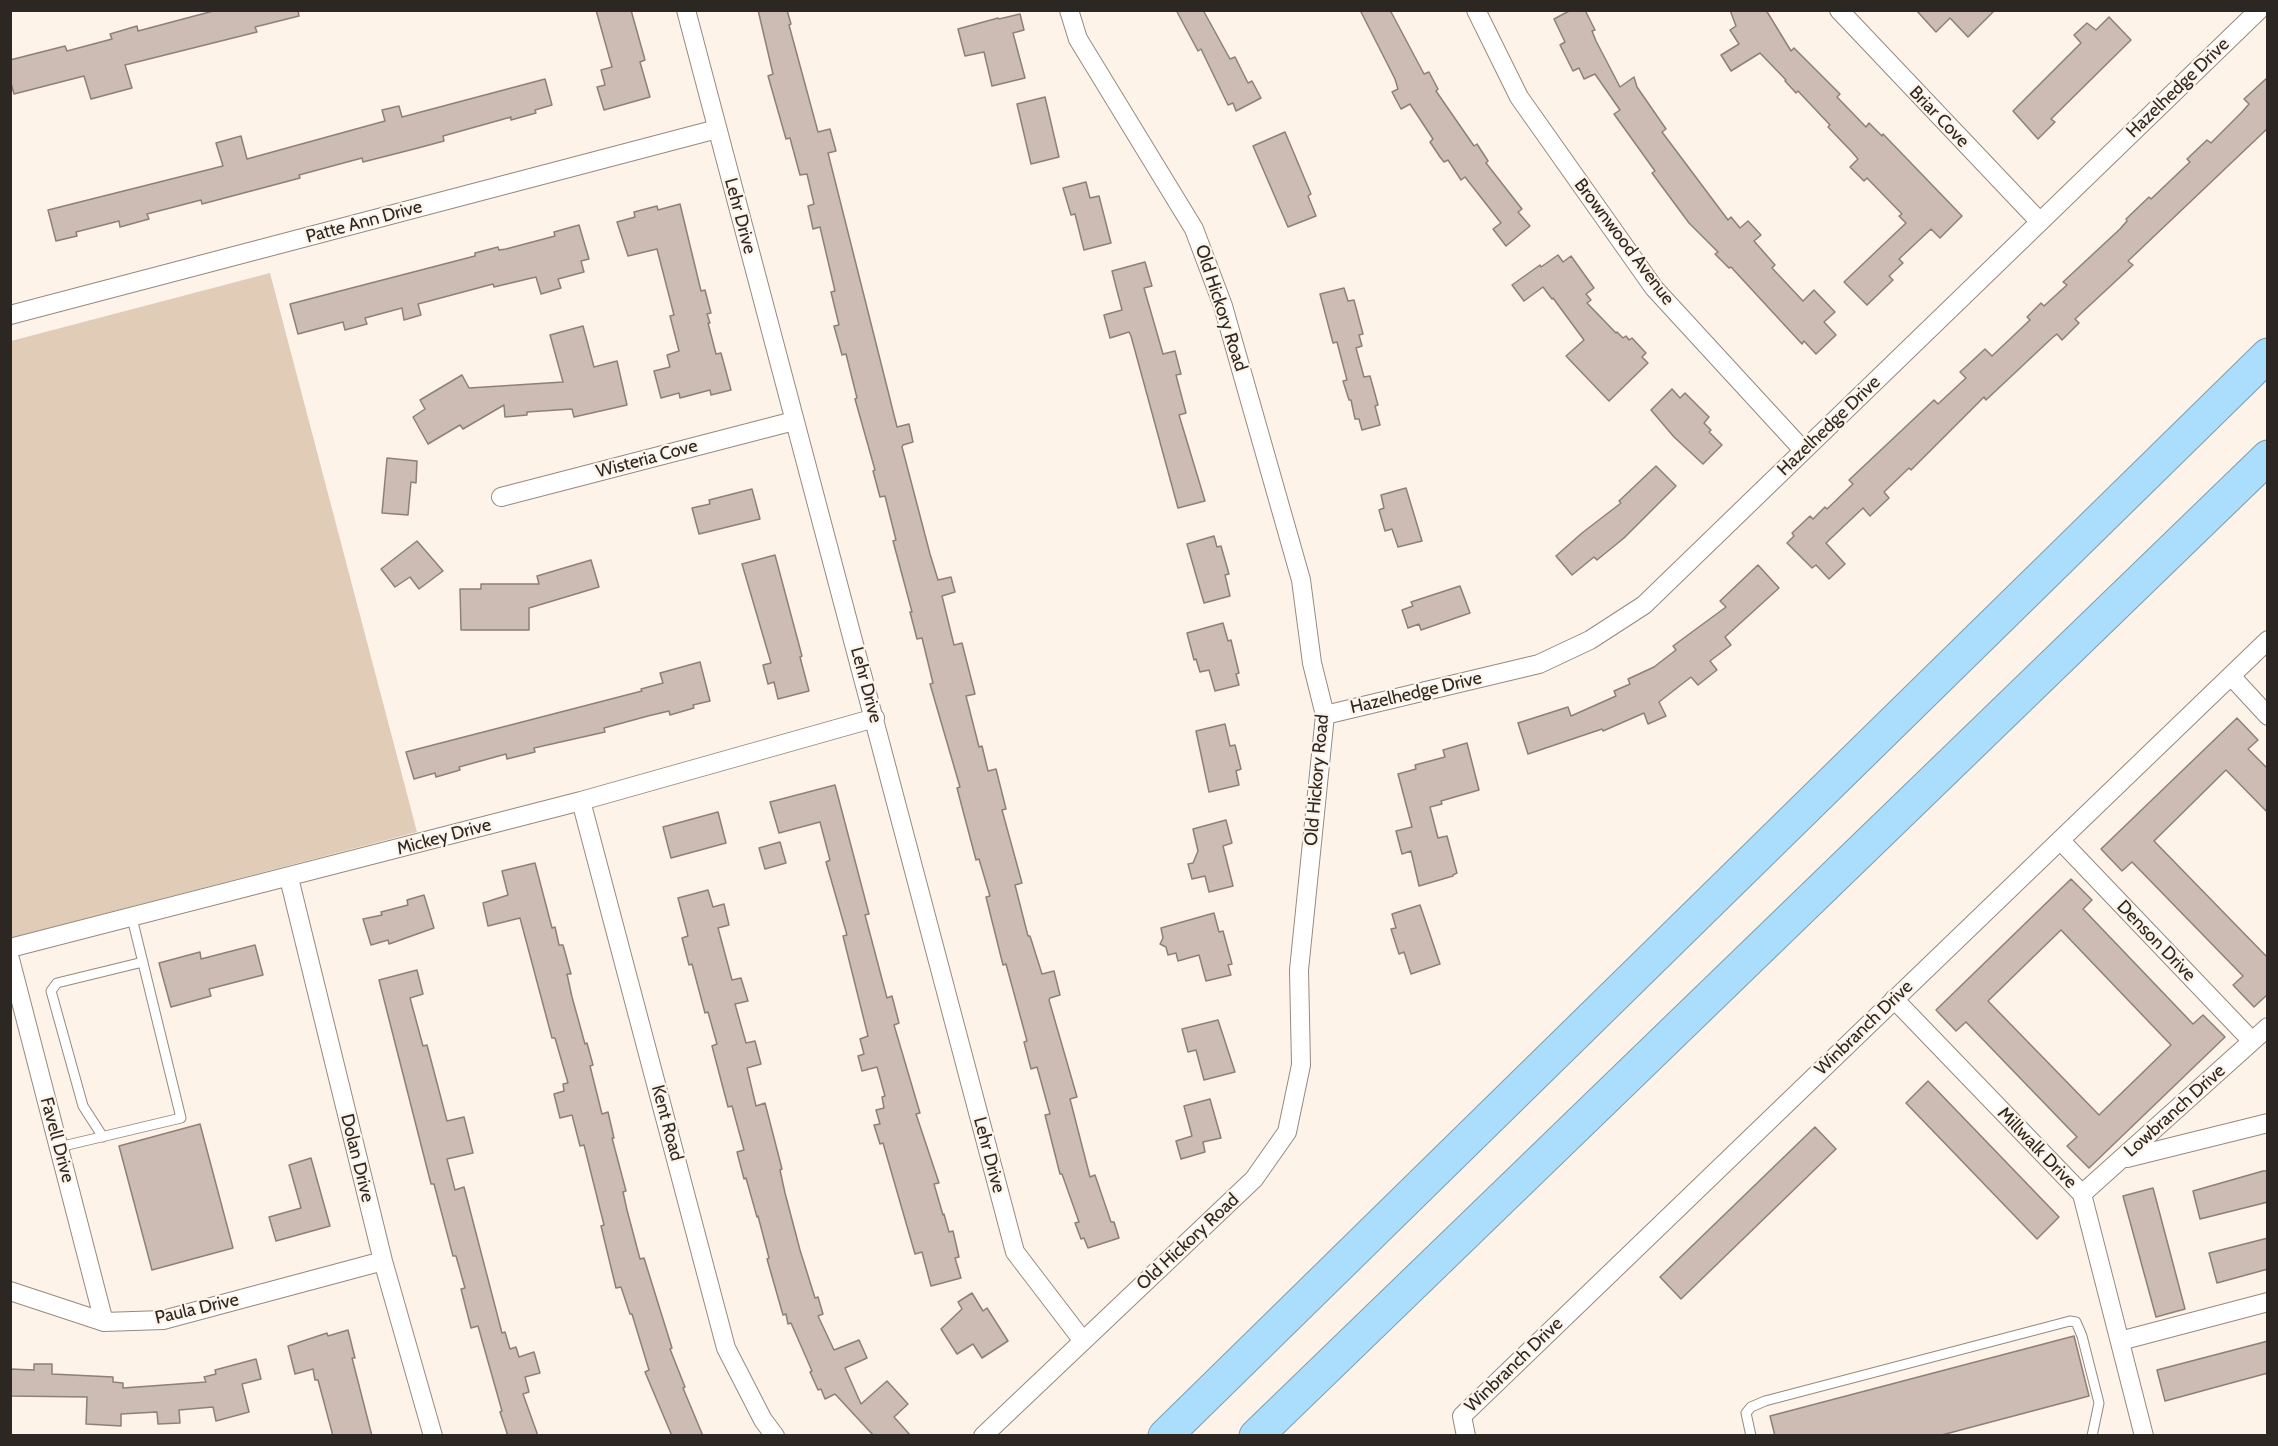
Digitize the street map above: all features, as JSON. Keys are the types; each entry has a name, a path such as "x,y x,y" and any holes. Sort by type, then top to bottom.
{"highway":[{"path":"1165,1436 2268,355"},
{"path":"1256,1436 2268,457"}],"street":[{"name":"Lehr Drive","path":"686,10 1015,1252 1083,1341"},
{"name":"Old Hickory Road","path":"982,1436 1254,1179 1287,1132 1301,1065 1299,970 1325,715 1312,663 1301,580 1223,306 1194,229 1078,39 1069,10"},
{"name":"Brownwood Avenue","path":"1476,10 1519,97 1654,288 1803,450"},
{"name":"Briar Cove","path":"1839,10 2040,222"},
{"name":"Hazelhedge Drive","path":"1325,715 1539,664 1590,640 1644,605 2259,10"},
{"name":"Patte Ann Drive","path":"10,315 717,129"},
{"name":"Wisteria Cove","path":"501,497 794,421"},
{"name":"Winbranch Drive","path":"1466,1436 1462,1416 2268,640"},
{"path":"2230,676 2268,716"},
{"name":"Mickey Drive","path":"10,948 582,801 875,718"},
{"name":"Kent Road","path":"582,801 726,1348 763,1420 775,1436"},
{"name":"Denson Drive","path":"2060,840 2252,1041"},
{"name":"Dolan Drive","path":"289,878 383,1261 433,1436"},
{"name":"Favell Drive","path":"10,959 104,1322"},
{"name":"Millwalk Drive","path":"1894,999 2082,1194 2144,1436"},
{"name":"Lowbranch Drive","path":"2082,1194 2268,1027"},
{"path":"2123,1159 2268,1123"},
{"name":"Paula Drive","path":"10,1292 104,1322 163,1320 383,1261"},
{"path":"2120,1341 2268,1302"}],"lane":[{"path":"59,1148 181,1118 132,918"},
{"path":"104,1137 83,1106 51,990 57,983 142,962"},
{"path":"1751,1436 1746,1413 1751,1407 1765,1401 2070,1320 2076,1322 2082,1336 2099,1403 2089,1435"}],"shaded area":[{"path":"270,273 417,832 11,938 11,341"}],"building":[{"path":"217,10 298,10 299,16 255,27 257,32 125,65 132,88 91,99 84,76 14,94 10,80 10,60 65,46 67,51 112,39 110,34 137,26 138,31"},
{"path":"596,10 631,10 645,60 640,62 650,97 604,110 597,87 605,85 601,70 612,67"},
{"path":"758,10 787,10 818,132 830,129 836,151 828,153 897,427 909,424 913,442 902,447 930,554 938,580 951,577 955,592 942,596 954,645 962,643 975,694 966,696 979,747 982,746 988,771 996,769 1006,809 1002,810 1022,883 1015,885 1028,936 1030,936 1042,974 1054,971 1060,995 1049,1000 1077,1097 1070,1099 1090,1177 1095,1175 1119,1238 1088,1248 1084,1238 1081,1239 1075,1223 1079,1222 1062,1174 1060,1174 1045,1115 1050,1114 1037,1067 1031,1069 1024,1042 1027,1041 1006,964 1003,965 986,897 990,896 979,859 976,860 957,788 960,787 930,684 933,683 922,638 917,639 893,541 896,540 885,496 880,497 846,354 842,355 834,326 839,325 831,292 835,291 820,227 813,229 808,206 814,204 807,174 800,175 790,138 786,139 768,76 773,74"},
{"path":"1176,10 1203,10 1230,59 1235,57 1248,83 1252,81 1261,98 1236,111 1233,103 1228,105 1201,49 1198,51"},
{"path":"1360,10 1390,10 1424,74 1429,72 1438,89 1436,91 1474,146 1477,144 1488,161 1486,163 1522,209 1518,212 1530,226 1506,246 1493,229 1501,223 1465,177 1461,180 1448,160 1444,162 1440,157 1430,142 1433,139 1410,104 1401,109 1392,92 1398,89 1395,79"},
{"path":"1571,10 1585,10 1595,30 1592,31 1596,41 1620,87 1634,77 1637,87 1666,129 1662,132 1728,220 1731,217 1740,228 1748,221 1761,235 1754,241 1775,265 1772,268 1803,301 1814,290 1835,312 1824,322 1836,335 1816,354 1804,341 1802,344 1731,267 1729,268 1715,254 1718,252 1689,223 1652,173 1655,171 1614,114 1620,110 1595,74 1584,79 1579,68 1573,71 1560,45 1565,42 1554,19"},
{"path":"1730,10 1766,10 1791,51 1794,48 1840,94 1837,97 1866,127 1869,123 1882,136 1883,134 1962,216 1940,238 1931,229 1899,259 1903,263 1889,276 1893,280 1867,305 1844,282 1906,223 1899,216 1902,214 1867,178 1864,181 1850,167 1858,159 1828,127 1830,125 1798,91 1796,93 1760,53 1731,71 1721,55 1739,44 1730,30 1736,26"},
{"path":"1916,10 1995,10 1968,37 1950,18 1936,32"},
{"path":"1020,14 1024,30 1013,33 1025,78 992,86 984,52 965,56 958,29"},
{"path":"2109,17 2131,40 2051,119 2055,122 2038,139 2013,111 2081,43 2074,35 2087,23 2096,30"},
{"path":"2268,77 2268,128 2128,261 2133,265 2075,319 2079,323 2062,340 2057,334 1986,400 1984,397 1911,470 1909,468 1884,492 1889,498 1870,516 1863,508 1826,543 1845,564 1829,579 1816,565 1812,568 1787,543 1794,536 1792,533 1810,516 1813,519 1825,507 1827,509 1853,484 1849,480 1934,400 1938,404 1966,378 1960,372 1985,349 1992,356 2030,320 2027,317 2041,303 2044,306 2067,285 2063,282 2120,229 2127,221 2126,219 2190,162 2187,159 2207,140 2211,143 2242,112 2249,104 2244,99"},
{"path":"545,79 552,105 535,110 536,113 511,120 511,117 443,136 444,141 418,148 363,162 362,158 299,175 300,178 202,204 201,200 147,214 149,219 120,227 119,221 76,232 77,236 56,241 48,210 223,166 216,143 241,136 247,159 385,121 382,110 399,106 402,117"},
{"path":"1045,97 1059,157 1031,164 1017,104"},
{"path":"1285,132 1311,194 1308,196 1316,216 1288,227 1253,146"},
{"path":"1086,182 1090,198 1099,196 1111,243 1084,250 1075,214 1071,215 1063,188"},
{"path":"680,204 701,291 705,290 711,313 707,314 710,323 708,323 716,354 721,353 731,390 711,395 710,390 680,398 679,393 661,398 654,371 670,367 667,355 679,351 670,316 674,315 657,249 628,256 617,222 635,217 634,212 657,206 658,210"},
{"path":"579,225 589,259 581,261 584,272 558,279 561,288 541,294 536,277 494,287 493,284 418,304 421,315 404,320 402,308 365,318 367,324 345,330 343,322 298,334 290,304 475,256 475,253 498,247 499,250 506,249 555,236 554,232"},
{"path":"1558,255 1563,262 1571,256 1594,288 1586,294 1591,300 1587,303 1616,333 1623,338 1626,336 1629,340 1632,338 1646,353 1642,357 1648,363 1609,401 1566,356 1584,340 1553,298 1543,287 1524,301 1512,285"},
{"path":"1145,262 1152,286 1144,288 1163,354 1175,351 1181,374 1176,375 1186,413 1179,415 1205,501 1178,508 1131,336 1129,332 1110,338 1104,315 1122,310 1112,271"},
{"path":"1344,288 1348,301 1354,300 1363,334 1359,335 1362,346 1356,348 1364,377 1370,376 1378,405 1375,406 1380,425 1362,430 1359,419 1355,419 1351,400 1349,400 1343,381 1347,380 1337,342 1333,343 1320,294"},
{"path":"583,326 594,367 617,361 627,405 574,417 572,409 527,412 527,415 505,417 504,405 463,429 460,425 428,444 413,417 425,409 420,400 462,375 469,388 563,382 550,335"},
{"path":"1672,389 1680,398 1685,393 1709,417 1704,423 1711,430 1709,432 1722,445 1703,464 1674,437 1651,410"},
{"path":"387,458 417,461 416,483 411,482 408,515 382,513"},
{"path":"1656,466 1676,486 1624,538 1597,560 1594,557 1572,575 1556,556 1621,503 1619,501"},
{"path":"1406,488 1422,541 1398,547 1392,529 1385,531 1379,510 1384,508 1381,495"},
{"path":"752,489 760,519 699,534 692,508 710,504 709,500"},
{"path":"1214,536 1217,547 1221,546 1229,574 1225,575 1230,596 1204,603 1187,544"},
{"path":"417,541 443,571 419,589 410,577 395,587 381,569"},
{"path":"775,555 809,691 778,699 774,682 768,684 763,665 771,663 742,564"},
{"path":"591,560 599,587 529,608 529,630 461,630 460,589 481,589 481,584 539,584 537,576"},
{"path":"1758,565 1779,588 1725,637 1731,645 1710,661 1717,670 1698,685 1691,677 1659,702 1666,716 1648,724 1644,713 1603,731 1602,729 1528,754 1518,723 1568,707 1571,716 1616,696 1614,691 1630,684 1628,679 1654,667 1676,650 1673,646 1726,607 1720,601"},
{"path":"1460,586 1470,613 1421,630 1419,624 1408,628 1402,610 1413,606 1411,602"},
{"path":"1223,623 1228,641 1231,640 1239,673 1236,674 1239,685 1215,691 1209,670 1200,672 1196,659 1194,660 1187,633"},
{"path":"700,662 710,701 693,705 694,708 670,715 669,711 604,728 605,732 534,748 535,752 507,759 506,754 459,767 460,770 436,777 435,773 414,779 406,752 642,691 641,689 663,683 660,673"},
{"path":"2237,718 2258,740 2248,749 2268,769 2268,813 2226,770 2154,841 2268,958 2268,994 2254,1007 2233,985 2243,976 2132,862 2122,871 2101,849"},
{"path":"1225,724 1230,746 1235,745 1241,769 1236,771 1239,785 1209,792 1196,731"},
{"path":"1467,743 1479,790 1441,801 1442,804 1430,807 1438,838 1447,836 1457,873 1419,886 1411,851 1402,854 1396,831 1412,827 1398,774 1416,769 1415,765 1445,757 1443,750"},
{"path":"835,785 869,914 865,915 887,998 892,996 899,1023 894,1025 920,1113 916,1114 939,1183 934,1184 949,1232 953,1231 959,1257 955,1258 961,1278 931,1286 922,1252 915,1254 883,1143 880,1144 874,1125 880,1124 876,1110 884,1108 882,1097 885,1096 877,1067 862,1071 858,1056 864,1054 860,1039 868,1036 843,936 847,935 826,862 830,860 820,822 779,833 770,802"},
{"path":"718,812 726,843 671,858 663,827"},
{"path":"1226,820 1232,843 1223,846 1233,886 1209,892 1205,876 1192,879 1188,864 1193,863 1198,851 1193,829"},
{"path":"780,842 786,863 765,869 759,848"},
{"path":"535,863 552,928 555,927 559,945 563,945 571,974 567,974 585,1044 587,1043 593,1065 590,1066 602,1114 608,1112 614,1138 612,1138 626,1191 623,1192 640,1259 644,1258 672,1348 670,1349 703,1436 672,1436 645,1372 649,1370 632,1314 630,1314 621,1287 616,1288 601,1226 604,1225 584,1145 580,1146 572,1115 560,1118 554,1094 564,1091 563,1084 568,1083 555,1038 552,1038 520,918 488,926 483,903 508,895 502,871"},
{"path":"2071,879 2092,900 2083,909 2193,1024 2203,1015 2225,1037 2089,1168 2067,1146 2077,1137 1966,1022 1956,1031 1936,1010","holes":["2061,930 2171,1045 2099,1115 1988,1001"]},
{"path":"708,890 713,907 724,904 729,925 718,928 732,980 741,978 748,1001 735,1004 746,1043 755,1041 761,1064 747,1068 756,1106 765,1103 800,1250 815,1298 818,1297 823,1314 818,1316 834,1350 859,1340 867,1358 845,1368 861,1404 887,1381 908,1404 894,1417 911,1436 874,1436 835,1394 825,1399 821,1389 818,1390 791,1323 788,1324 786,1314 783,1315 767,1259 769,1258 758,1216 737,1152 744,1150 732,1106 728,1107 712,1046 717,1044 708,1012 705,1013 692,964 689,965 682,938 688,936 678,898"},
{"path":"424,895 434,928 389,944 388,940 371,945 363,919 382,915 381,912 408,905 407,900"},
{"path":"1420,905 1440,964 1411,974 1404,952 1399,954 1391,929 1396,928 1392,914"},
{"path":"1214,913 1219,932 1223,931 1232,964 1228,965 1231,975 1206,981 1199,955 1178,961 1176,953 1168,955 1166,947 1160,944 1163,938 1161,928"},
{"path":"255,945 263,975 209,989 211,996 171,1007 159,963 200,952 201,959"},
{"path":"417,970 423,994 410,998 423,1046 427,1045 447,1121 464,1117 473,1153 447,1159 455,1190 464,1187 502,1333 505,1332 510,1349 516,1347 519,1357 534,1352 540,1373 525,1377 529,1392 523,1394 538,1436 508,1436 478,1326 471,1328 461,1289 465,1288 456,1256 453,1256 434,1184 431,1184 379,980"},
{"path":"1218,1020 1235,1072 1204,1080 1196,1050 1188,1052 1182,1029"},
{"path":"1928,1081 2059,1217 2037,1239 1906,1103"},
{"path":"1210,1099 1221,1138 1203,1142 1205,1152 1181,1159 1176,1141 1192,1136 1184,1106"},
{"path":"200,1124 233,1248 152,1270 119,1146"},
{"path":"1815,1127 1836,1149 1681,1299 1660,1277"},
{"path":"311,1158 330,1226 276,1241 269,1217 301,1208 289,1165"},
{"path":"2268,1171 2268,1202 2200,1219 2193,1191"},
{"path":"2153,1188 2185,1309 2156,1317 2123,1196"},
{"path":"2268,1238 2268,1269 2217,1283 2209,1253"},
{"path":"972,1293 983,1311 987,1308 1008,1341 982,1358 973,1344 957,1354 941,1329 962,1309 958,1302"},
{"path":"348,1330 355,1358 352,1358 372,1436 333,1436 313,1369 295,1374 288,1346 327,1333 328,1336"},
{"path":"2074,1336 2089,1396 1938,1436 1775,1436 1770,1416"},
{"path":"2268,1341 2268,1373 2165,1401 2157,1370"},
{"path":"256,1359 261,1379 242,1384 249,1412 216,1421 213,1407 179,1410 180,1423 158,1424 157,1412 121,1414 121,1426 86,1424 87,1397 10,1396 10,1369 34,1370 34,1364 52,1364 52,1374 113,1377 113,1382 123,1383 123,1388 206,1382 204,1377 216,1374 215,1370"}]}
